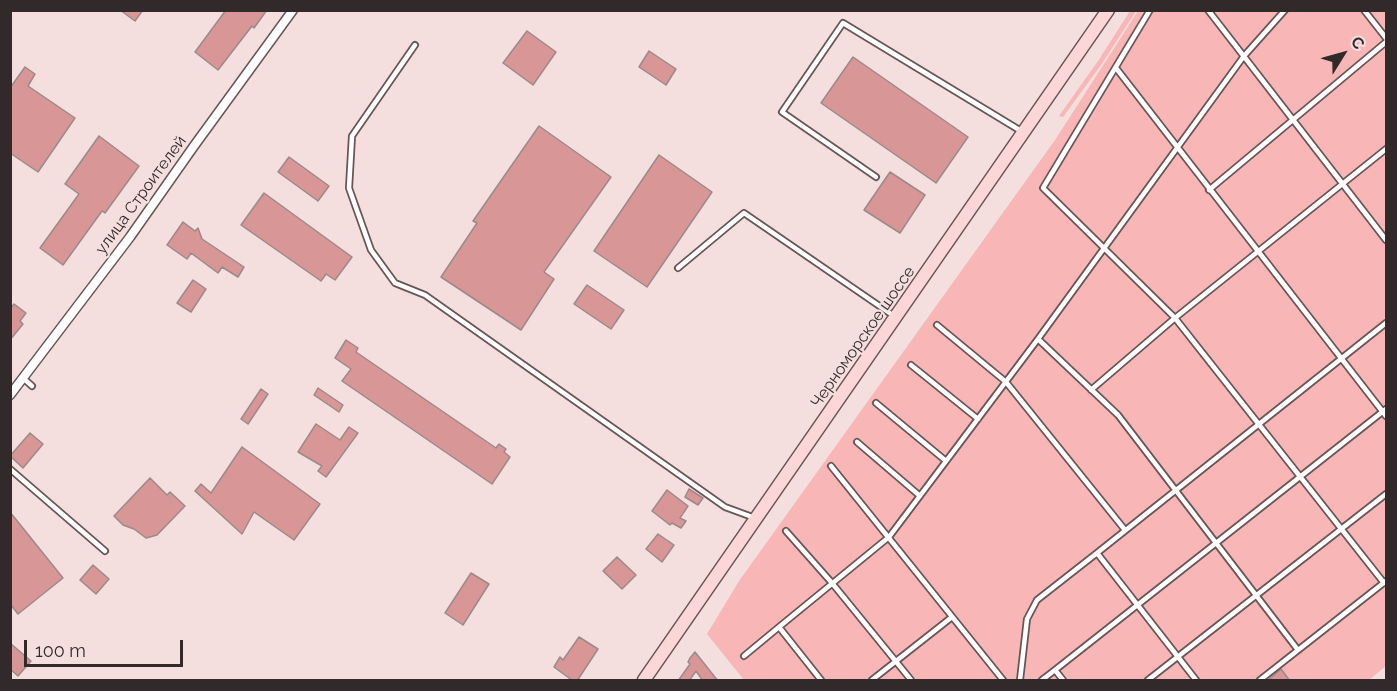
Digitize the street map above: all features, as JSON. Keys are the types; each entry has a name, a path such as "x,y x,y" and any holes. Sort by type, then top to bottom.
{"main road":[{"name":"Черноморское шоссе","path":"645,681 1108,10"}],"street":[{"name":"улица Строителей","path":"10,395 130,237 293,10"}],"lane":[{"path":"1150,10 1043,188 1175,318 1341,530 1385,582 1260,681"},
{"path":"1208,10 1386,240"},
{"path":"744,656 889,537 1038,339 1244,56 1285,10"},
{"path":"1209,190 1294,121 1386,40 1364,10"},
{"path":"876,177 782,112 843,23 1024,133"},
{"path":"415,45 352,136 349,188 371,250 395,283 425,295 725,507 758,519"},
{"path":"1042,681 1300,477 1385,413 1116,68"},
{"path":"1091,390 1175,318 1386,149"},
{"path":"678,268 744,213 896,318"},
{"path":"1020,681 1027,619 1037,600 1386,323"},
{"path":"937,325 1006,382 1125,530"},
{"path":"1038,339 1118,415 1298,650"},
{"path":"911,365 978,419"},
{"path":"23,378 32,386"},
{"path":"876,403 946,461"},
{"path":"857,442 920,496"},
{"path":"831,466 1002,681"},
{"path":"10,469 105,551"},
{"path":"1148,681 1386,494"},
{"path":"786,531 832,583 910,681"},
{"path":"1096,553 1196,681"},
{"path":"872,681 952,617"},
{"path":"779,627 821,681"},
{"path":"1055,670 1063,681"}],"shaded area":[{"path":"1130,11 1136,11 1101,65 1063,117 1059,116 1098,61"},
{"path":"1138,11 1385,11 1386,13 1386,666 1369,680 1290,680 1281,669 1265,680 1190,680 1187,678 1184,680 744,680 707,634 739,581 1055,140"}],"building":[{"path":"120,10 143,10 135,21"},
{"path":"226,10 267,10 218,70 195,52"},
{"path":"527,31 556,52 533,85 503,63"},
{"path":"649,51 676,69 666,85 639,67"},
{"path":"853,57 968,137 936,183 821,103"},
{"path":"25,67 35,74 28,86 75,118 38,172 10,153 10,88"},
{"path":"539,126 611,177 544,272 554,279 521,330 441,277 477,223 473,221"},
{"path":"99,136 139,166 105,213 102,211 63,265 40,248 79,194 65,184"},
{"path":"659,155 712,192 647,287 594,251"},
{"path":"289,157 329,186 318,201 278,172"},
{"path":"890,172 925,195 900,233 864,210"},
{"path":"264,193 352,257 335,280 326,274 321,281 241,225"},
{"path":"183,222 195,231 198,228 202,239 244,267 238,277 222,267 218,273 191,253 187,259 167,245"},
{"path":"193,280 206,289 191,312 177,303"},
{"path":"587,285 624,310 611,329 574,304"},
{"path":"14,304 26,313 20,321 23,324 10,340 10,309"},
{"path":"346,340 358,348 356,352 496,448 499,444 506,449 504,452 510,457 492,484 342,381 351,369 335,358"},
{"path":"318,388 343,405 339,412 314,395"},
{"path":"261,389 268,394 248,424 241,419"},
{"path":"316,424 340,440 349,427 358,433 326,477 318,471 322,466 298,452"},
{"path":"30,433 43,444 23,468 10,456"},
{"path":"242,447 320,504 294,540 254,512 242,534 195,491 201,484 211,493"},
{"path":"150,478 167,495 170,492 185,506 157,535 146,538 134,529 123,525 114,516"},
{"path":"689,489 703,498 698,505 685,497"},
{"path":"667,490 688,506 680,518 686,521 681,528 672,523 670,525 652,511"},
{"path":"10,512 63,578 18,614 10,604"},
{"path":"658,534 674,545 662,562 646,549"},
{"path":"617,557 636,575 622,589 603,571"},
{"path":"93,565 109,579 96,594 80,580"},
{"path":"471,573 489,584 463,625 445,613"},
{"path":"579,637 598,649 577,681 573,681 554,667 560,657 563,660"},
{"path":"10,643 31,661 18,676 10,669"},
{"path":"695,652 718,681 703,681 696,671 689,681 678,681"},
{"path":"1281,669 1290,681 1267,681"}]}
